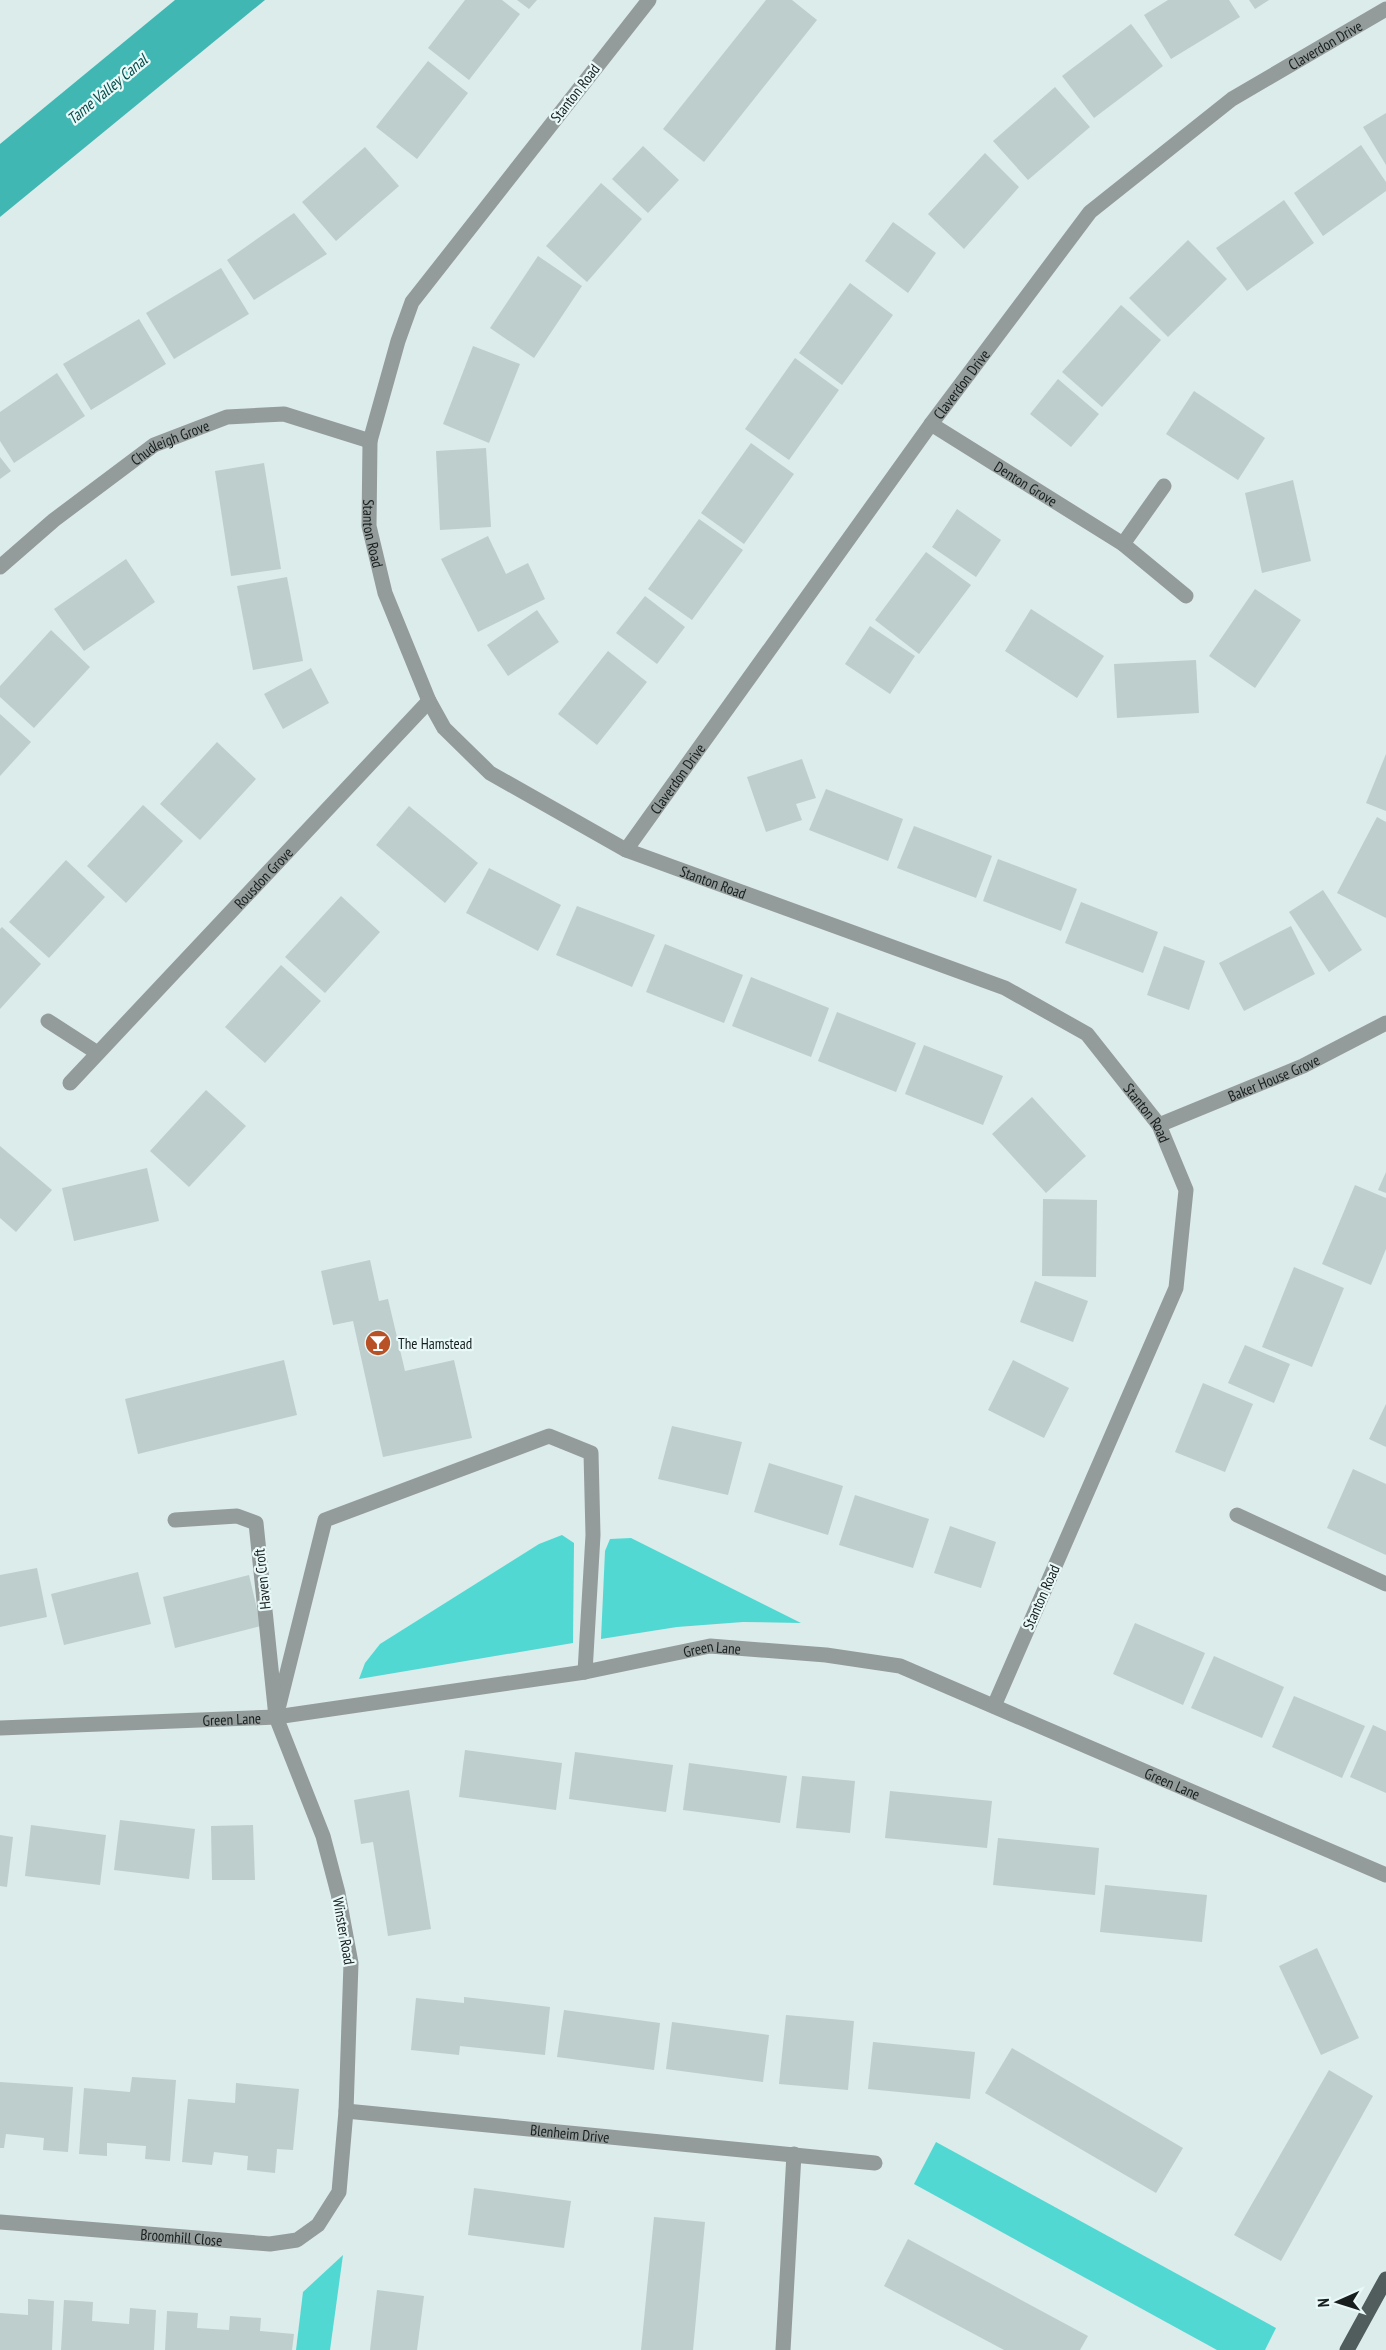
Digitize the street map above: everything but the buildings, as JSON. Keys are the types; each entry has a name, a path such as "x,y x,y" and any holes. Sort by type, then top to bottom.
{"main road":[{"path":"1347,2350 1386,2279"}],"street":[{"name":"Stanton Road","path":"649,0 412,302 398,341 370,441 369,526 385,593 429,701 444,728 490,773 626,850 1005,988 1087,1034 1159,1125 1186,1190 1176,1288 994,1706"},
{"name":"Claverdon Drive","path":"626,850 931,424 1090,212 1232,99 1386,9"},
{"name":"Chudleigh Grove","path":"0,567 54,520 154,445 227,417 284,414 370,441"},
{"name":"Denton Grove","path":"931,424 1123,543 1186,596"},
{"path":"1123,543 1164,486"},
{"name":"Rousdon Grove","path":"70,1083 96,1052 429,701"},
{"path":"48,1021 96,1052"},
{"name":"Baker House Grove","path":"1159,1125 1303,1065 1386,1023"},
{"path":"276,1717 325,1520 549,1436 591,1453 593,1535 585,1672"},
{"path":"1237,1515 1386,1584"},
{"name":"Haven Croft","path":"175,1520 237,1516 256,1523 276,1717"},
{"name":"Green Lane","path":"0,1728 276,1717 585,1672 710,1646 826,1655 900,1666 1386,1875"},
{"name":"Winster Road","path":"276,1717 323,1836 338,1893 351,1963 346,2111 339,2192"},
{"name":"Blenheim Drive","path":"346,2111 875,2163"},
{"path":"783,2350 794,2154"},
{"name":"Broomhill Close","path":"0,2222 270,2244 297,2240 318,2225 339,2192"}],"shaded area":[{"path":"562,1535 574,1543 573,1643 359,1679 365,1663 380,1644 539,1544"},
{"path":"631,1538 801,1623 743,1622 677,1627 601,1639 605,1551 610,1539"},
{"path":"936,2142 1276,2328 1265,2350 1217,2350 914,2184"},
{"path":"343,2255 330,2350 296,2350 303,2292"}],"water":[{"name":"Tame Valley Canal","path":"175,0 265,0 0,217 0,144"}],"place":[{"name":"The Hamstead","path":"378,1343"}]}
